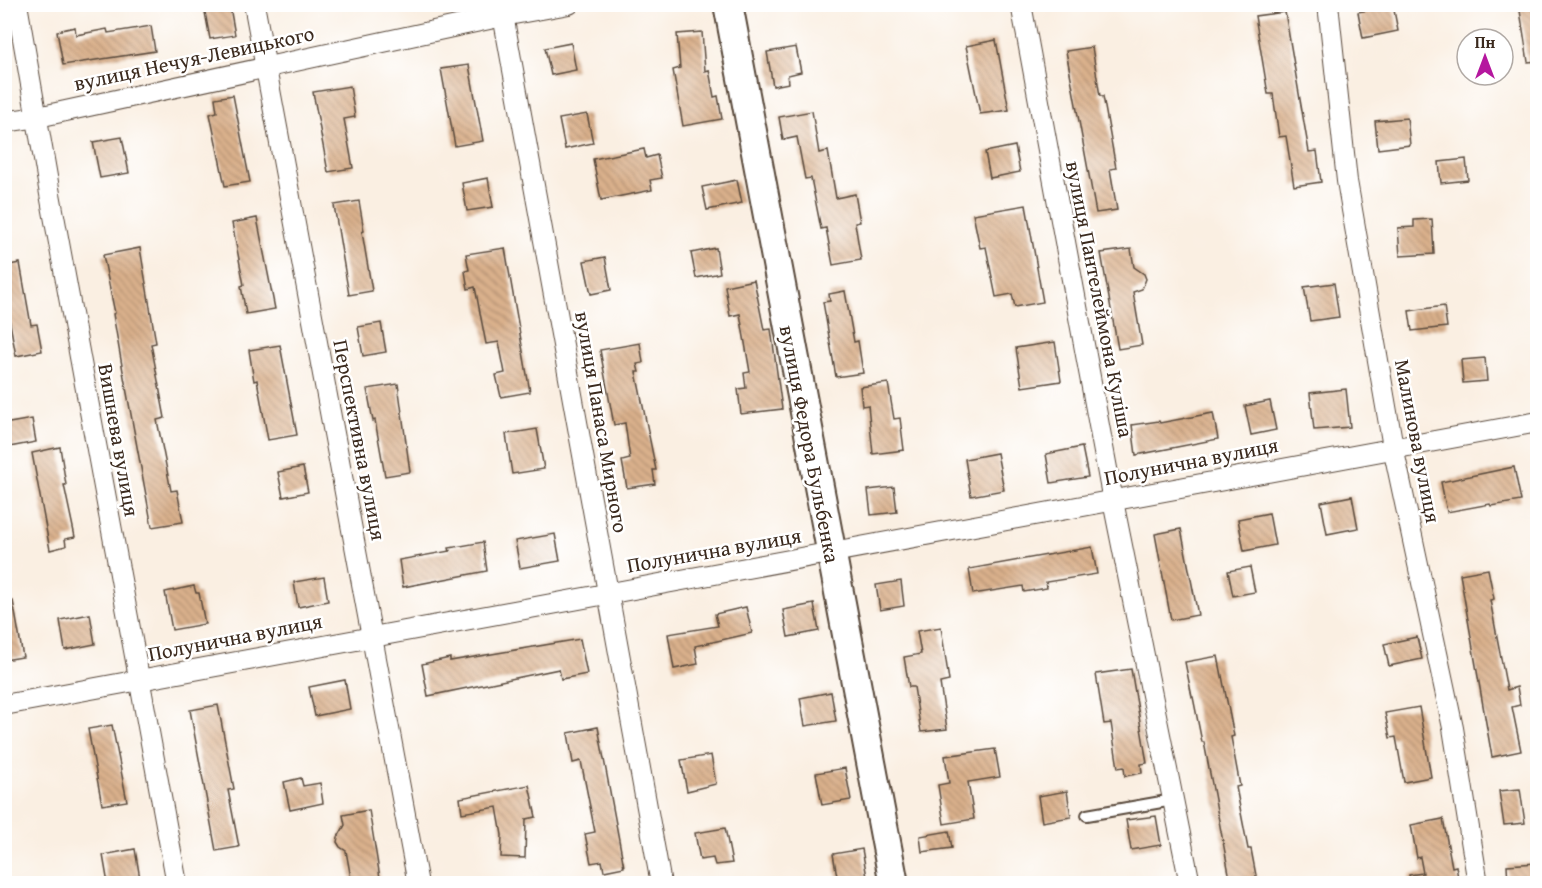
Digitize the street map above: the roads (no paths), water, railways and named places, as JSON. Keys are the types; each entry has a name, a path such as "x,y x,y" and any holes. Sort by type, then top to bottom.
{"street":[{"name":"Вишнева вулиця","path":"17,4 177,884"},
{"name":"Перспективна вулиця","path":"254,4 418,884"},
{"name":"вулиця Нечуя-Левицького","path":"4,122 38,117 265,67 502,10 569,4"},
{"name":"вулиця Федора Бульбенка","path":"728,4 894,884"},
{"name":"вулиця Пантелеймона Куліша","path":"1021,4 1113,501 1190,884"},
{"name":"Малинова вулиця","path":"1328,4 1347,181 1393,447 1453,728 1478,884"},
{"name":"вулиця Панаса Мирного","path":"502,10 662,884"},
{"name":"Полунична вулиця","path":"4,705 1538,422"}],"lane":[{"path":"1087,814 1173,800"}]}
